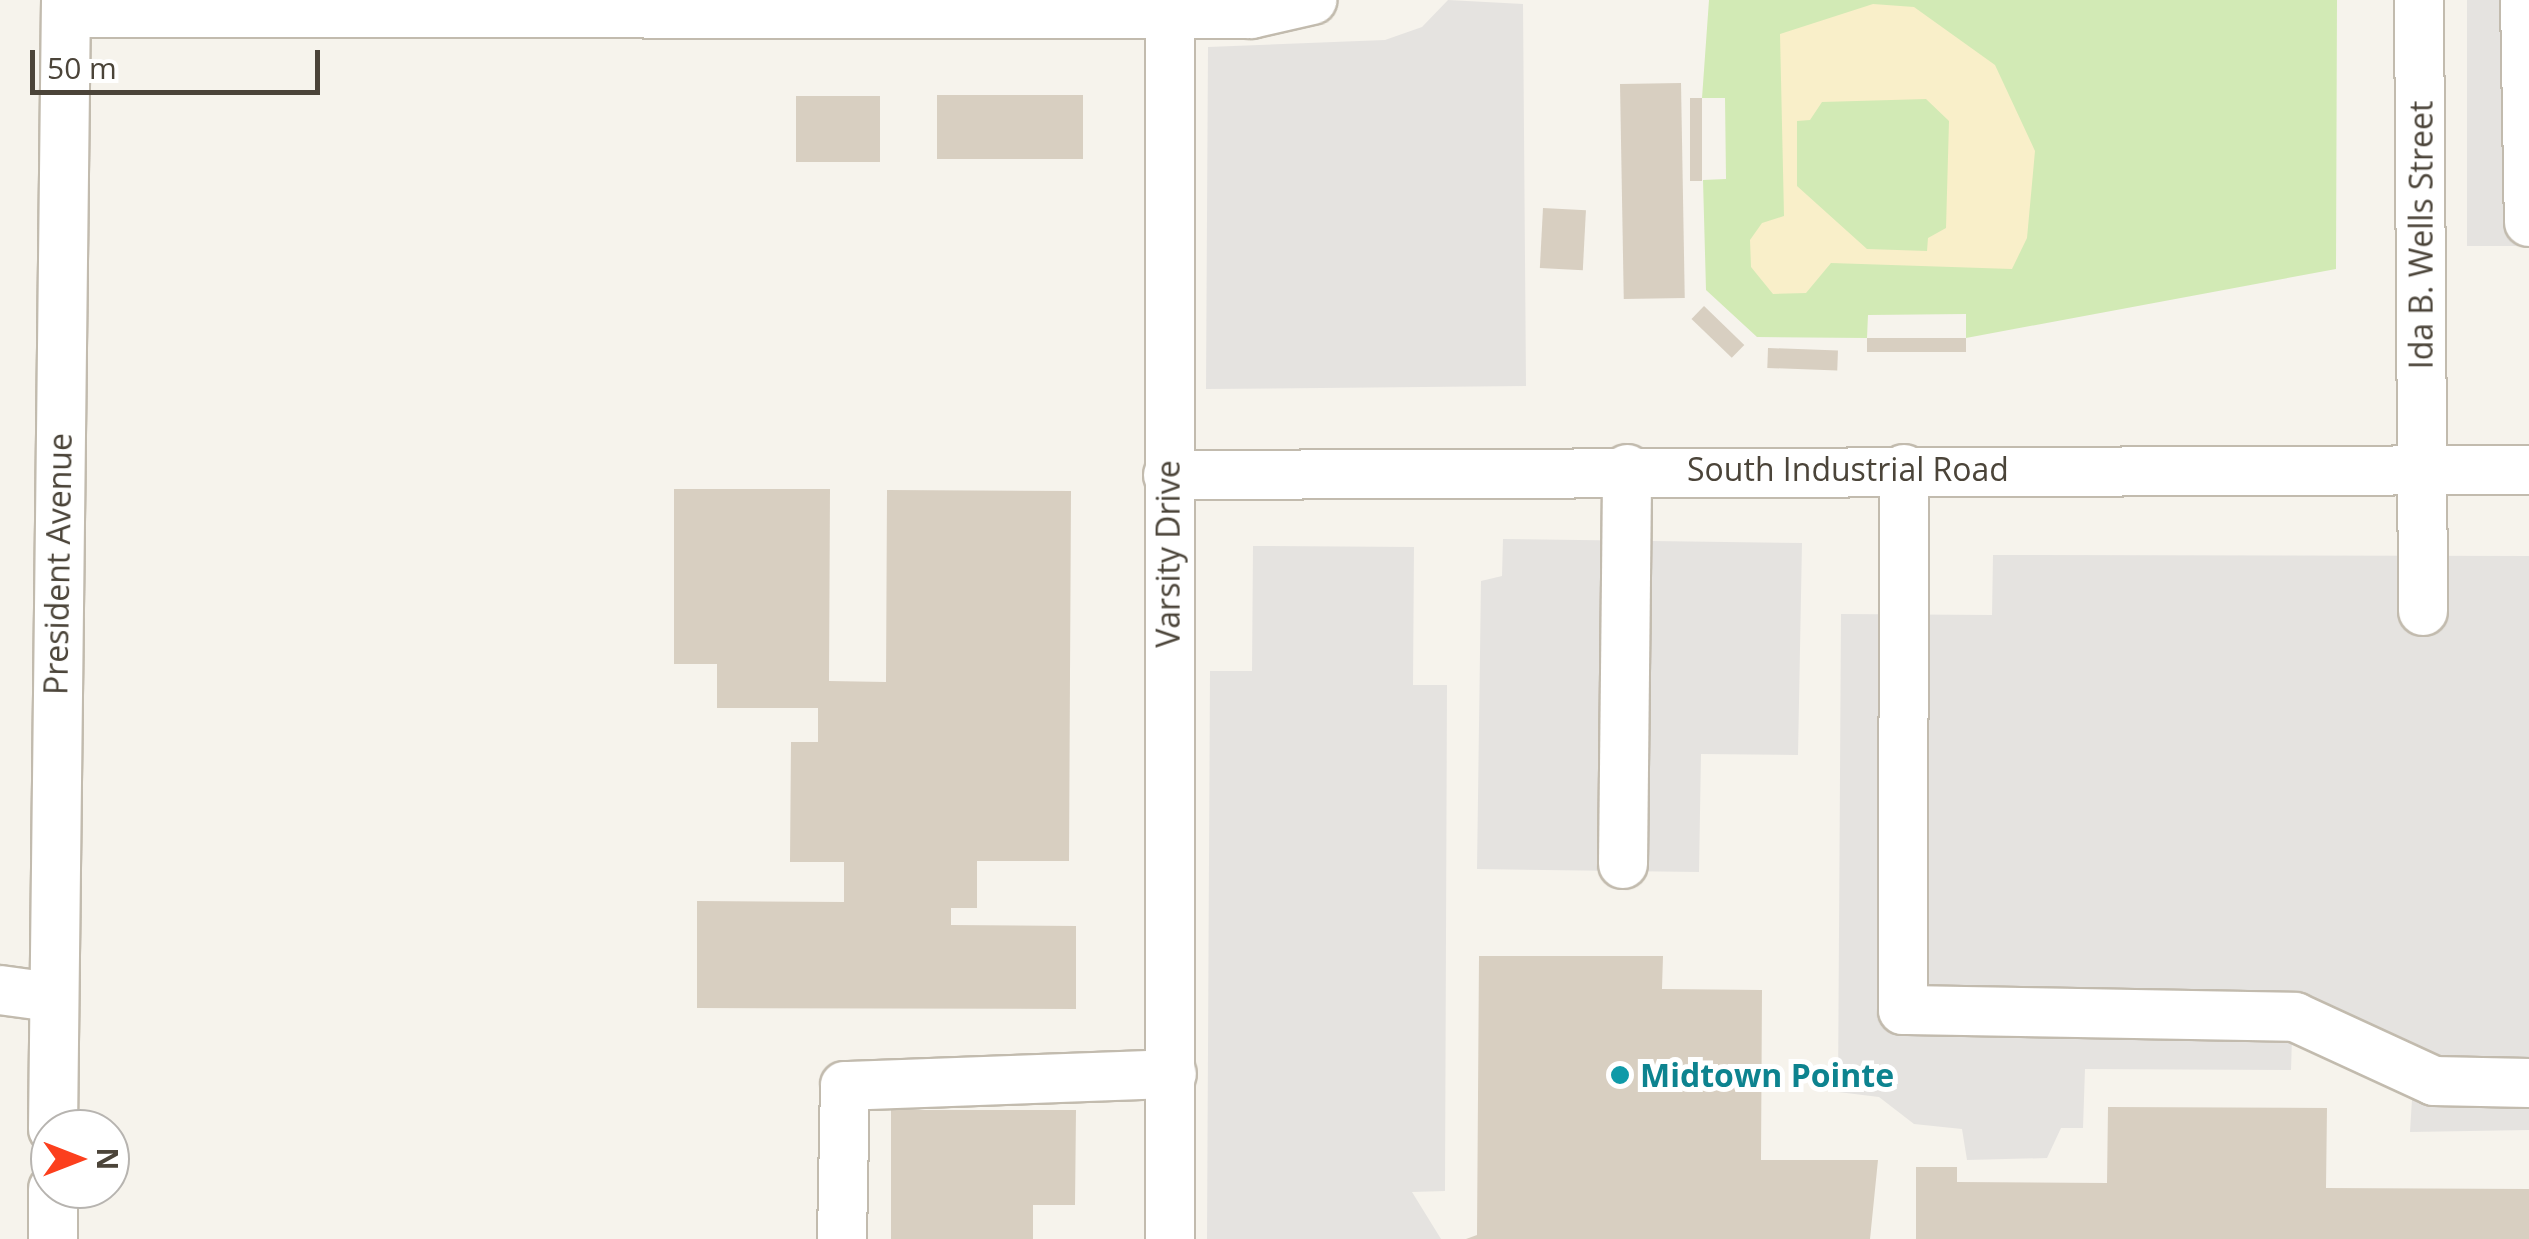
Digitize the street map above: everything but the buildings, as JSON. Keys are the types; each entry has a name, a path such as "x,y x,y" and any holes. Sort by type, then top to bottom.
{"street":[{"path":"66,7 703,3 1252,14 1312,0"},
{"name":"Ida B. Wells Street","path":"2418,0 2422,611"},
{"path":"2525,0 2529,222"},
{"name":"President Avenue","path":"53,1109 66,7"},
{"name":"Varsity Drive","path":"1170,13 1170,1239"},
{"path":"1624,864 1627,469"},
{"name":"South Industrial Road","path":"1168,476 1627,469 2529,470"},
{"path":"1904,469 1903,1010 2294,1017 2434,1082 2529,1083"},
{"path":"0,990 52,997"},
{"path":"842,1239 845,1086 1172,1074"},
{"path":"53,1209 53,1239"}],"green space":[{"path":"1709,0 2337,0 2336,269 1966,338 1966,314 1868,315 1867,338 1757,337 1706,290 1703,180 1726,179 1725,98 1702,98"}],"sand":[{"path":"1873,4 1914,7 1995,65 2035,151 2027,238 2012,269 1831,263 1806,293 1773,294 1751,267 1750,240 1762,223 1784,216 1780,34","holes":["1926,99 1949,121 1946,228 1928,238 1927,251 1867,249 1797,186 1797,121 1810,120 1822,102"]}],"shaded area":[{"path":"1448,0 1523,4 1526,386 1206,389 1208,47 1385,40 1422,27"},
{"path":"2467,0 2529,0 2529,246 2467,246"},
{"path":"1503,539 1802,543 1798,755 1701,754 1699,872 1477,869 1481,581 1502,576"},
{"path":"1253,546 1414,547 1413,685 1447,685 1445,1191 1412,1192 1441,1239 1207,1239 1210,671 1252,671"},
{"path":"1993,555 2529,556 2529,1130 2410,1132 2412,1099 2292,1038 2291,1070 2085,1069 2083,1128 2061,1128 2047,1158 1967,1160 1962,1129 1914,1124 1879,1097 1838,1092 1841,614 1992,615"}],"place":[{"name":"Midtown Pointe","path":"1620,1075"}]}
